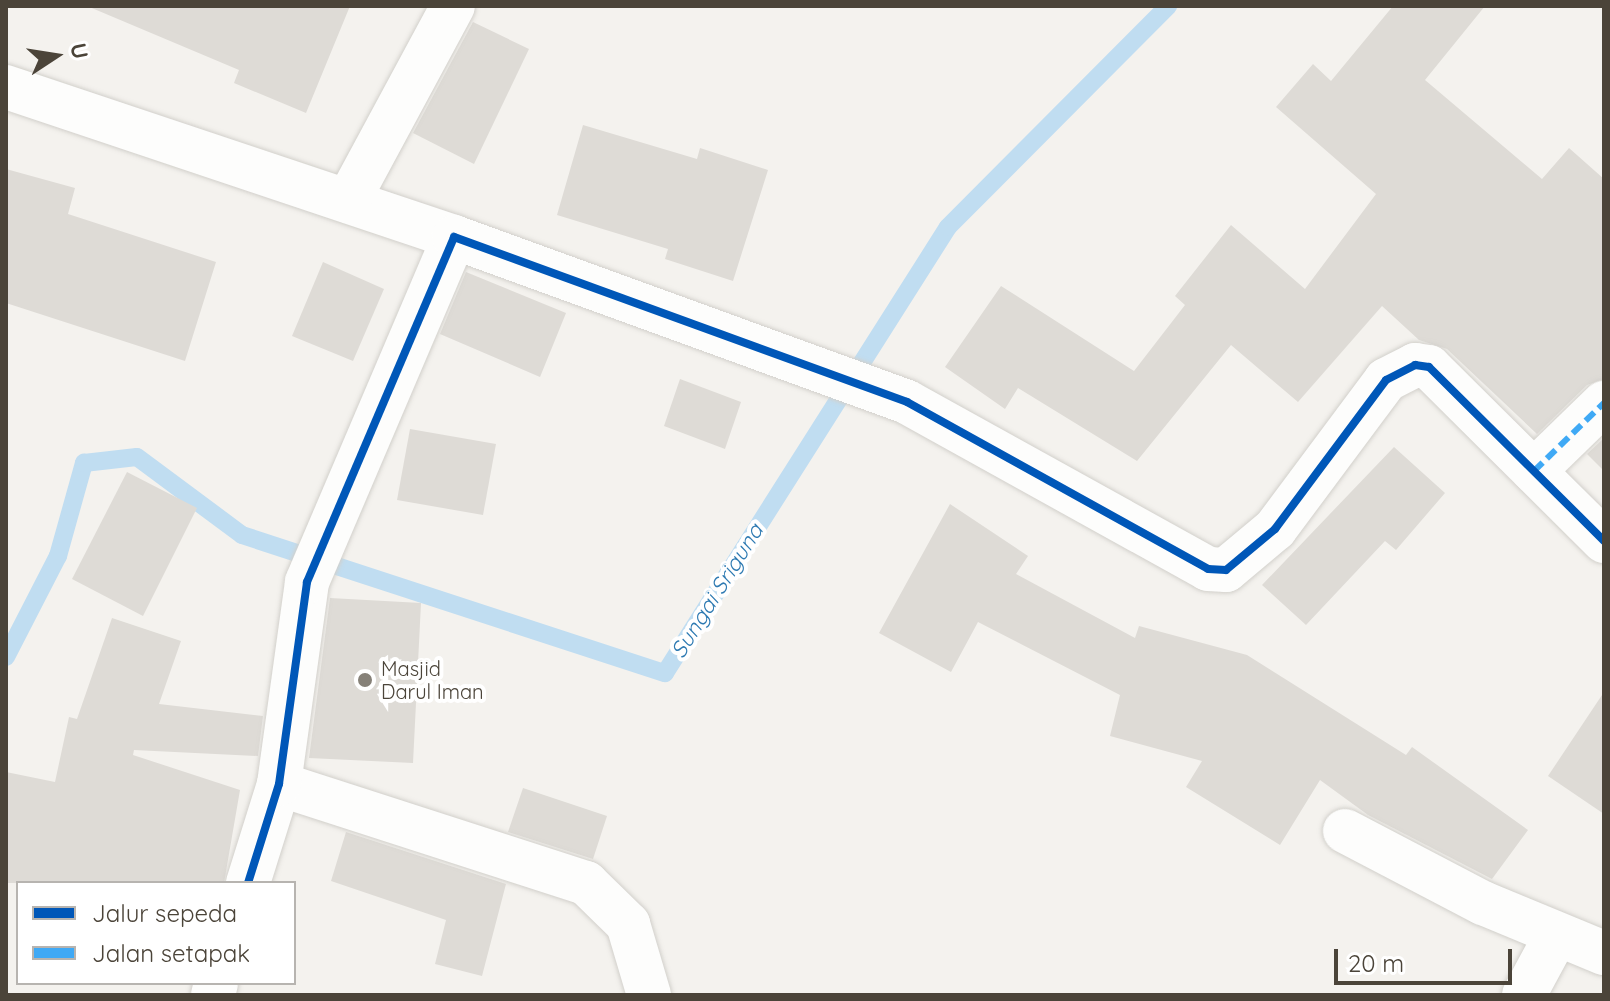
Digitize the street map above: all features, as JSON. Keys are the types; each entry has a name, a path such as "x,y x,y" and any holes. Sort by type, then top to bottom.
{"street":[{"path":"348,201 453,6"},
{"path":"6,87 454,237 907,402 1208,569 1226,570 1275,529 1402,367 1429,367 1604,541"},
{"path":"249,881 279,784 307,582 330,537 454,237"},
{"path":"1534,471 1604,403"},
{"path":"279,784 586,883 628,924 649,995"},
{"path":"1345,831 1557,934 1604,953"},
{"path":"1524,995 1557,934"}],"building":[{"path":"87,6 350,6 306,113 234,83 239,70"},
{"path":"1393,6 1485,6 1425,80 1542,179 1569,148 1604,179 1604,379 1587,385 1537,434 1447,349 1419,340 1382,306 1298,402 1231,345 1137,461 1018,388 1005,409 945,367 1001,286 1134,371 1185,305 1175,296 1231,225 1305,289 1376,194 1276,107 1313,64 1331,81"},
{"path":"473,22 529,49 474,164 413,133"},
{"path":"583,125 697,159 700,148 768,170 733,281 665,259 668,249 557,215"},
{"path":"6,169 75,188 68,214 216,262 185,361 6,303"},
{"path":"323,262 384,289 353,361 292,336"},
{"path":"466,272 566,313 540,377 440,334"},
{"path":"680,379 741,402 725,449 664,426"},
{"path":"410,429 496,444 483,515 397,500"},
{"path":"1604,438 1604,471 1587,454"},
{"path":"1394,447 1445,493 1396,550 1385,541 1306,625 1262,585"},
{"path":"127,472 197,508 143,616 72,579"},
{"path":"950,504 1028,556 1016,574 1135,638 1139,626 1247,655 1406,755 1412,747 1528,830 1492,879 1368,815 1320,780 1280,845 1186,787 1202,761 1110,736 1120,695 978,622 951,672 879,633"},
{"name":"Masjid Darul Iman","path":"330,598 421,603 413,763 309,758"},
{"path":"112,618 181,641 159,704 263,716 258,756 134,750 133,755 240,790 224,881 6,883 6,772 55,782 69,717 77,719"},
{"path":"1604,692 1604,814 1548,776"},
{"path":"523,788 607,816 593,859 508,832"},
{"path":"346,832 506,884 482,976 435,964 446,920 331,881"}],"waterway":[{"name":"Sungai Sriguna","path":"6,657 58,556 84,463 137,457 242,535 665,673 948,227 1168,6"}],"marked path":[{"path":"1534,471 1604,403"}],"cycle path":[{"path":"249,881 279,784 307,582 454,237 907,402 1208,569 1226,570 1275,529 1386,380 1415,365 1429,367 1604,541"}],"place":[{"name":"Masjid Darul Iman","path":"365,680"}]}
